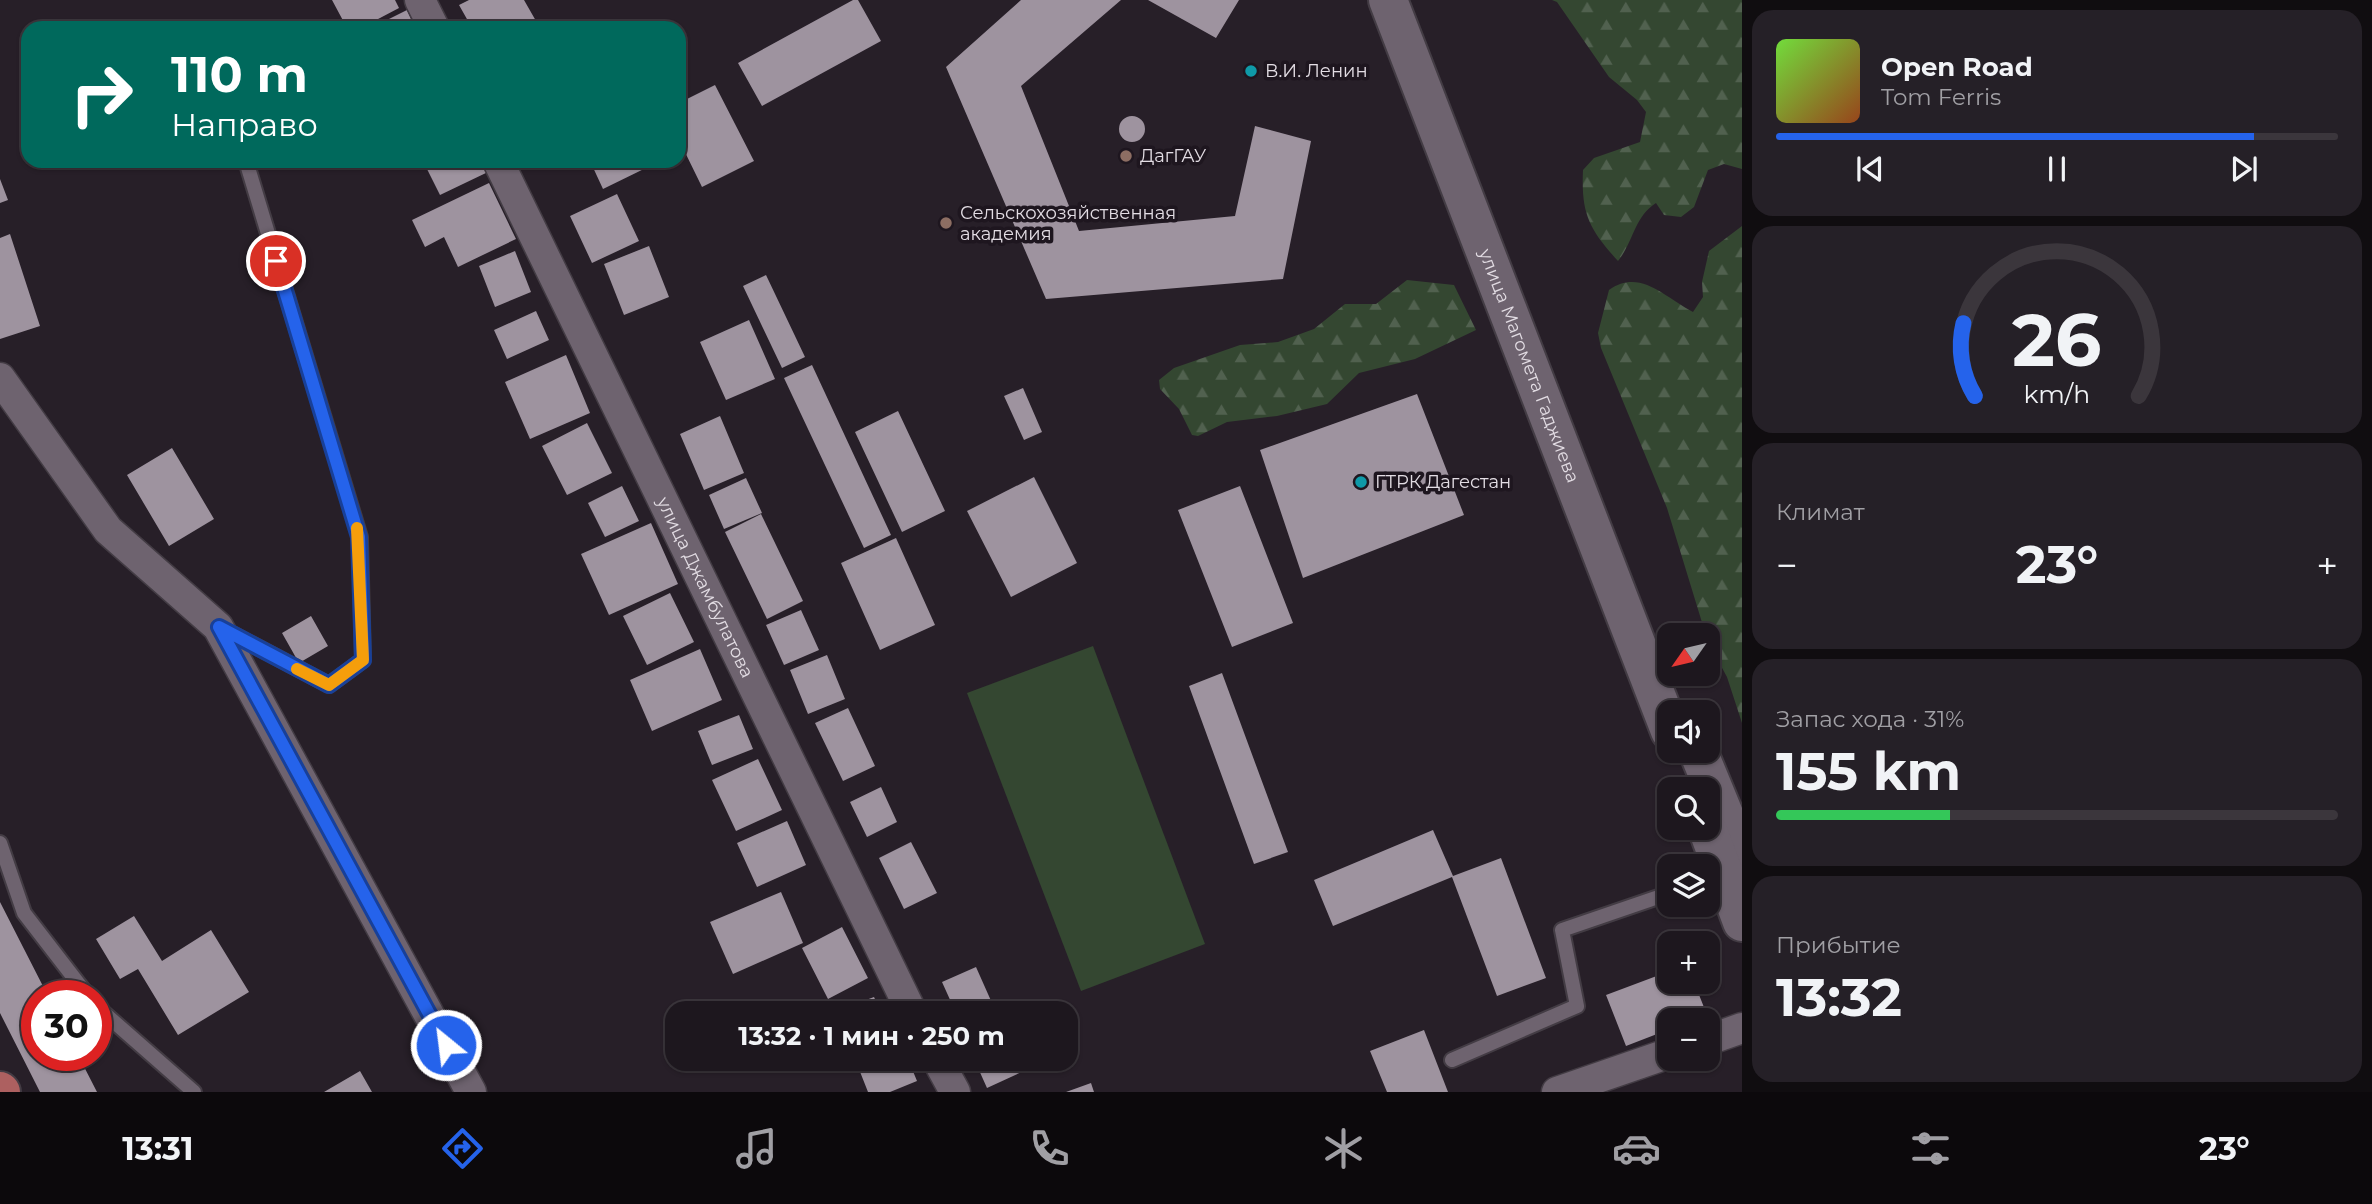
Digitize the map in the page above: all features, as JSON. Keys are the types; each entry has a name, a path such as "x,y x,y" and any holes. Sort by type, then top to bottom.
{"main road":[{"name":"улица Магомета Гаджиева","path":"1388,0 1658,700"},
{"name":"улица Магомета Гаджиева","path":"1396,0 1476,212 1677,700"},
{"path":"1701,763 1742,922"},
{"path":"1713,840 1729,870"}],"street":[{"path":"420,0 430,21"},
{"name":"улица Джамбулатова","path":"501,168 906,1001"},
{"path":"0,379 108,530 219,627 471,1092"},
{"path":"1720,1036 1742,1028"},
{"path":"1557,1092 1657,1057"},
{"path":"943,1071 954,1092"}],"lane":[{"path":"219,627 329,685 363,660 359,537 248,168"},
{"path":"0,843 24,913 76,980"},
{"path":"1452,1060 1577,1006 1562,930 1657,897"},
{"path":"112,1020 194,1092"}],"green space":[{"path":"1552,0 1742,0 1742,169 1724,164 1708,170 1694,207 1681,217 1664,215 1656,203 1643,215 1618,261 1589,220 1584,198 1583,170 1594,158 1640,142 1646,112 1637,100 1609,77 1557,2"},
{"path":"1742,226 1742,723 1720,664 1720,623 1702,623 1667,508 1601,348 1598,333 1609,290 1620,284 1642,283 1693,312 1703,297 1702,282 1709,251"},
{"path":"1407,280 1454,285 1476,330 1415,359 1359,373 1327,404 1277,416 1227,422 1198,436 1192,435 1179,409 1160,389 1159,380 1174,368 1240,345 1278,342 1314,329 1345,304 1376,304"},
{"path":"1093,646 1205,944 1081,991 967,693"}],"building":[{"path":"332,0 395,0 399,8 374,21 343,21"},
{"path":"469,0 524,0 536,21 468,21 459,5"},
{"path":"853,0 858,0 881,41 762,106 738,63"},
{"path":"1021,0 1121,0 1021,86 1079,231 1235,216 1255,126 1311,141 1283,279 1046,299 946,67"},
{"path":"1148,0 1239,0 1216,38"},
{"path":"407,10 412,21 385,21"},
{"path":"715,85 754,161 702,187 686,154 686,100"},
{"path":"1132,116 1141,120 1145,129 1141,138 1132,142 1123,138 1119,129 1123,120"},
{"path":"426,168 486,168 488,172 440,195"},
{"path":"593,168 646,168 603,189"},
{"path":"0,179 8,200 0,203"},
{"path":"489,183 516,239 458,267 444,237 425,247 412,220"},
{"path":"617,194 639,241 592,263 570,216"},
{"path":"10,234 40,326 0,339 0,238"},
{"path":"649,246 669,297 624,315 604,264"},
{"path":"515,251 531,292 495,307 479,266"},
{"path":"766,275 805,357 782,368 743,286"},
{"path":"536,311 549,340 507,359 494,330"},
{"path":"749,320 775,379 726,400 700,342"},
{"path":"566,355 590,413 530,439 505,382"},
{"path":"812,365 891,535 864,548 784,378"},
{"path":"1023,388 1042,432 1024,440 1004,396"},
{"name":"ГТРК Дагестан","path":"1417,394 1464,515 1303,578 1260,450"},
{"path":"898,411 945,511 902,532 855,432"},
{"path":"720,416 744,473 704,490 680,434"},
{"path":"587,423 612,473 567,495 542,446"},
{"path":"172,448 214,519 169,546 127,475"},
{"path":"1034,477 1077,563 1011,597 967,511"},
{"path":"746,478 762,513 724,529 709,495"},
{"path":"622,486 639,521 605,537 588,503"},
{"path":"1240,486 1293,623 1232,647 1178,510"},
{"path":"761,514 803,601 767,619 725,532"},
{"path":"651,523 678,584 609,615 581,554"},
{"path":"896,538 935,625 880,650 841,563"},
{"path":"670,593 694,642 647,665 623,616"},
{"path":"801,610 819,650 784,665 766,625"},
{"path":"311,616 328,646 299,663 282,633"},
{"path":"700,649 722,700 652,731 630,680"},
{"path":"827,655 845,699 808,714 790,670"},
{"path":"1222,673 1288,852 1254,864 1189,686"},
{"path":"848,708 875,766 843,781 815,723"},
{"path":"739,715 753,749 712,765 698,731"},
{"path":"758,759 782,810 736,831 712,780"},
{"path":"881,787 897,822 867,837 850,802"},
{"path":"787,821 806,865 757,887 737,843"},
{"path":"1433,830 1453,876 1501,858 1546,978 1497,996 1452,877 1333,926 1314,880"},
{"path":"911,842 937,893 904,909 879,858"},
{"path":"781,892 803,943 733,974 710,922"},
{"path":"0,902 40,980 21,980 21,1054 0,1013"},
{"path":"134,916 162,961 211,930 249,992 178,1035 138,969 120,979 96,939"},
{"path":"842,927 868,978 828,999 802,948"},
{"path":"976,967 991,1001 951,1001 942,982"},
{"path":"1657,976 1657,994 1699,994 1704,1008 1657,1008 1657,1034 1626,1046 1606,995"},
{"path":"1424,1030 1448,1092 1387,1092 1370,1051"},
{"path":"29,1071 86,1071 97,1092 40,1092"},
{"path":"360,1071 372,1092 324,1092"},
{"path":"860,1071 913,1071 917,1081 890,1092 868,1092"},
{"path":"979,1071 1024,1071 987,1088"},
{"path":"1091,1083 1094,1092 1066,1092"}],"slow traffic":[{"path":"297,669 329,685 363,660 357,528"}],"place":[{"name":"В.И. Ленин","path":"1251,71"},
{"name":"ДагГАУ","path":"1126,156"},
{"name":"Сельскохозяйственная академия","path":"946,223"},
{"name":"ГТРК Дагестан","path":"1361,482"}],"route":[{"path":"276,261 359,537 363,660 329,685 219,627 265,717 446,1045"}]}
